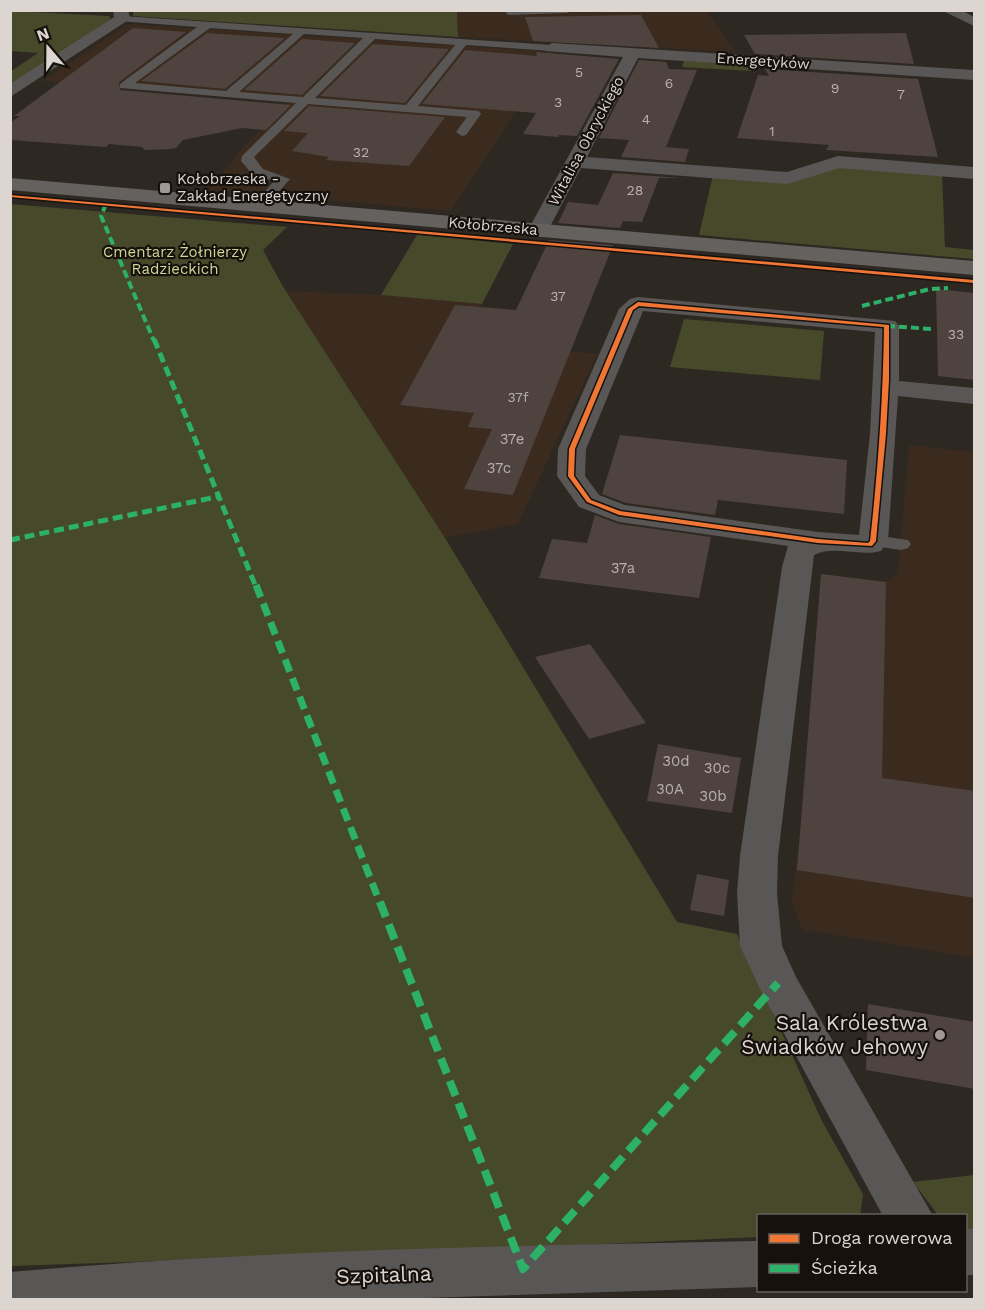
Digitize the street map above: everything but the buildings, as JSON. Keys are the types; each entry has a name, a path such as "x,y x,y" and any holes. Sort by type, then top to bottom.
{"main road":[{"name":"Kołobrzeska","path":"10,184 975,268"}],"street":[{"path":"948,10 975,22"},
{"path":"10,92 121,15"},
{"name":"Energetyków","path":"552,48 975,75"},
{"name":"Witalisa Obryckiego","path":"539,230 633,53"},
{"path":"575,162 788,178 838,162 975,173"},
{"path":"638,304 887,326 887,387 881,479 887,542 858,546 619,513 590,501 571,476 572,449 630,309 638,304"},
{"path":"887,387 975,396"},
{"path":"818,541 800,550 796,567 759,856 757,893 761,946 778,983 908,1214"},
{"name":"Szpitalna","path":"10,1296 122,1286 523,1269 757,1264"}],"lane":[{"path":"508,12 567,10"},
{"path":"121,15 207,25 552,48"},
{"path":"207,25 124,86 474,114 462,132"},
{"path":"229,94 303,31"},
{"path":"259,206 284,179 258,172 248,161 248,156 372,36"},
{"path":"409,109 463,42"}],"shaded area":[{"path":"457,11 707,11 736,52 458,37"},
{"path":"128,24 554,52 451,211 209,190 244,146 291,101 42,81"},
{"path":"286,291 381,295 482,304 462,341 597,354 518,524 445,538"},
{"path":"909,445 974,452 974,958 804,930 792,902 807,767 821,574 886,582 898,574"}],"green space":[{"path":"11,11 109,16 111,19 11,86 10,72 38,53 11,51"},
{"path":"134,11 457,11 458,37 133,16"},
{"path":"684,61 754,65 752,71 682,67"},
{"path":"836,167 942,174 945,247 974,250 974,259 699,235 713,175 786,181"},
{"name":"Cmentarz Żołnierzy Radzieckich","path":"10,204 287,227 263,250 282,285 445,538 677,922 737,934 822,1121 863,1194 860,1214 757,1214 757,1237 399,1253 11,1266"},
{"path":"417,235 513,244 482,304 381,295"},
{"path":"684,319 824,331 820,380 670,367"},
{"path":"974,1175 974,1234 967,1232 967,1214 937,1214 913,1182"}],"marked path":[{"path":"106,204 101,216 221,496 523,1269 778,983"},
{"path":"862,306 930,289 948,288"},
{"path":"887,326 932,329"},
{"path":"10,540 221,496"}],"cycle path":[{"path":"10,196 974,282"},
{"path":"638,304 887,326 881,460 873,541 870,545 818,541 619,513 589,501 571,476 572,449 631,309 638,304"}],"place":[{"name":"Kołobrzeska - Zakład Energetyczny","path":"165,188"},
{"name":"Sala Królestwa Świadków Jehowy","path":"940,1035"}]}
